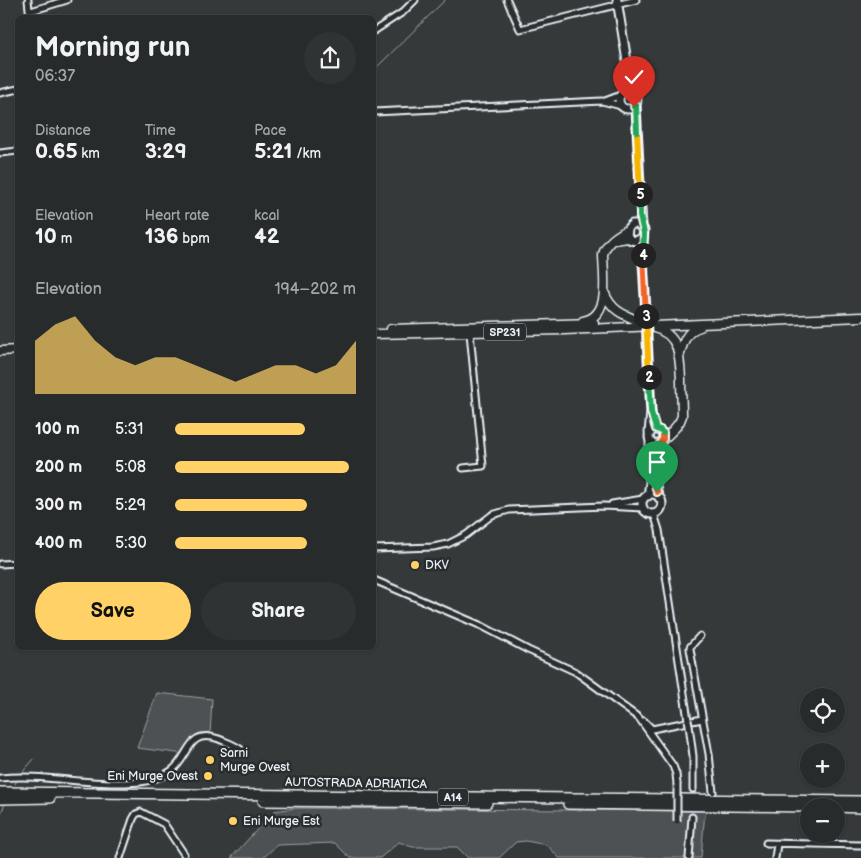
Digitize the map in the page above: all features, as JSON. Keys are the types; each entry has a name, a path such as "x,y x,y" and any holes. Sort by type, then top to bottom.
{"highway":[{"name":"AUTOSTRADA ADRIATICA","path":"0,792 861,802"},
{"name":"AUTOSTRADA ADRIATICA","path":"0,799 800,807"},
{"path":"845,807 861,808"}],"main road":[{"path":"604,290 615,310 639,324 655,328 669,335 675,342 679,356 682,416 681,421 661,442 654,444 651,412 647,340 646,311 643,262 644,233 642,227 637,99 632,92 628,75 617,2"},
{"path":"628,75 619,100 637,126"},
{"path":"622,94 632,92"},
{"path":"623,108 632,109 636,105"},
{"path":"641,203 629,233 643,262"},
{"path":"563,324 595,317 603,301 603,254 606,246 611,240 629,233 637,224 642,227"},
{"path":"629,233 639,240 643,237"},
{"name":"SP231","path":"376,334 470,332 861,312"},
{"name":"SP231","path":"376,329 563,324 713,324 861,317"},
{"path":"679,356 684,339 688,333 696,328 713,324"},
{"path":"0,346 15,344"},
{"path":"0,351 15,350"},
{"path":"654,433 675,428"},
{"path":"654,433 663,434 655,459 656,488 661,508 654,514 647,513 643,508 650,482 654,433"},
{"path":"645,497 654,495 659,498"}],"street":[{"path":"28,0 30,15"},
{"path":"31,11 67,0"},
{"path":"376,30 403,12 415,0"},
{"path":"508,0 520,29 617,2 636,0"},
{"path":"0,93 15,90"},
{"path":"376,112 602,101 622,94"},
{"path":"602,101 623,108"},
{"path":"0,154 15,152"},
{"path":"462,468 483,466 470,332"},
{"path":"604,506 645,497"},
{"path":"376,549 433,547 448,544 466,535 492,515 509,510 604,506 643,508"},
{"path":"654,514 659,530 689,722 693,756 693,789"},
{"path":"0,564 15,563"},
{"path":"376,581 482,626 576,672 638,718 640,717 652,729 702,719"},
{"path":"700,636 690,649 710,754 713,792"},
{"path":"638,718 673,766 677,784 677,821"},
{"path":"0,778 17,777 102,783 139,782 172,771 194,741 201,736 210,736 235,745 240,749"},
{"path":"120,858 135,815 141,812 164,824 184,854"},
{"path":"689,858 692,817"},
{"path":"766,843 861,845"},
{"path":"775,858 777,844"}],"shaded area":[{"path":"157,693 212,699 210,736 201,736 185,754 137,748"},
{"path":"296,808 705,811 701,858 559,858 547,845 526,841 516,842 499,858 468,858 457,847 412,847 399,842 380,858 350,858 335,843 277,845 263,858 231,858 274,811"}],"waterway":[{"path":"376,68 445,0"},
{"path":"21,774 34,759"},
{"path":"15,784 17,780"},
{"path":"0,815 5,804"}],"place":[{"name":"DKV","path":"415,565"},
{"name":"Sarni Murge Ovest","path":"210,760"},
{"name":"Eni Murge Ovest","path":"208,776"},
{"name":"Eni Murge Est","path":"233,821"}],"route":[{"path":"634,107 636,105 640,216 644,233 642,247 651,412 656,429 662,432 664,437 655,459 657,492"}]}
